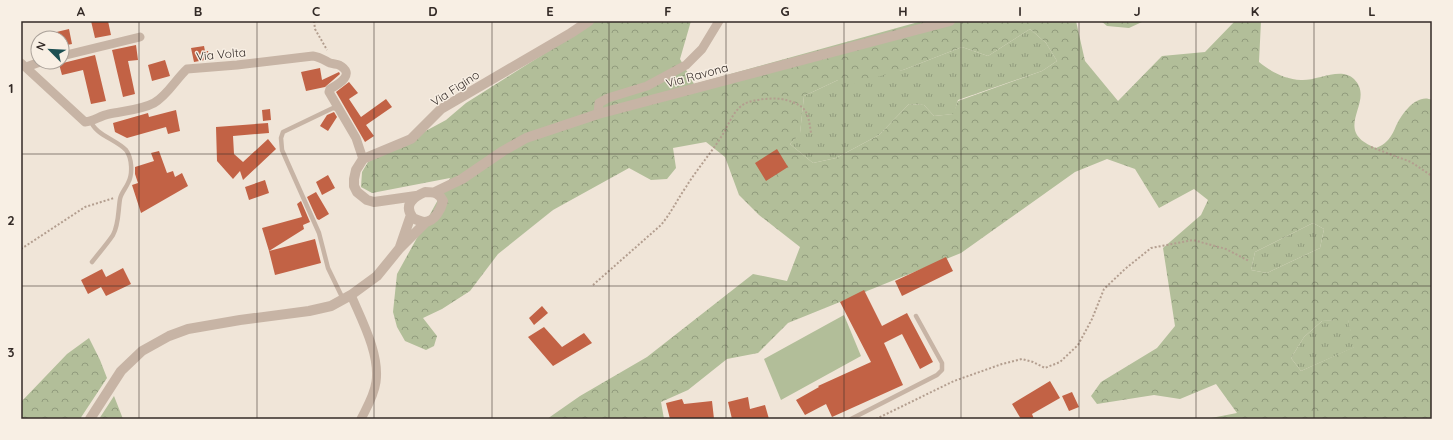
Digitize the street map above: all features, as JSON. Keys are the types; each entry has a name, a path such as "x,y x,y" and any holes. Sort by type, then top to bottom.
{"street":[{"name":"Via Figino","path":"363,159 411,139 441,109 589,21"},
{"path":"598,114 599,103 608,98 647,86 686,65 702,49 719,21"},
{"name":"Via Ravona","path":"434,192 462,179 503,151 526,138 598,114 950,21"},
{"path":"70,54 140,38"},
{"name":"Via Volta","path":"91,121 99,116 145,106 155,102 164,95 186,69 237,65 313,56 320,57 330,63 340,65"},
{"path":"90,419 121,371 142,351 169,336 188,329 240,320 309,311 332,306 377,276 399,249 426,222 439,213 443,201 440,195 434,192 426,192 416,196 374,202 367,200 357,192 354,186 354,179 356,170 363,159 356,138 329,92 330,89 345,79 345,71 340,65"},
{"path":"24,66 85,122 91,121"},
{"name":"Via Ravona","path":"443,201 462,179"},
{"path":"416,196 409,206 410,212 413,218 426,222"},
{"path":"396,199 410,212"},
{"path":"399,249 410,212"},
{"path":"347,297 375,356 377,367 376,383 371,399 361,419"}],"lane":[{"path":"341,112 333,108 283,132 281,138 282,150 319,233 328,268 347,297"},
{"path":"91,121 95,128 121,145 127,151 130,158 131,175 129,182 120,196 117,224 113,234 92,262"},
{"path":"852,419 937,375 942,370 942,363 916,316"}],"path":[{"path":"314,21 315,29 324,47 340,65"},
{"path":"593,284 661,225 723,134 731,117 744,104 759,100 780,98 798,104 808,115 811,133"},
{"path":"1371,147 1411,162 1432,176"},
{"path":"21,249 85,207 120,196"},
{"path":"876,419 954,381 1002,364 1022,359 1033,362 1045,368 1060,362 1078,345 1092,319 1104,290 1151,248 1193,240 1226,249 1249,261"}],"green space":[{"path":"596,21 691,21 680,59 694,84 922,21 1076,21 1085,61 1118,101 1162,56 1205,52 1235,21 1261,21 1259,62 1268,69 1284,77 1301,80 1336,74 1349,75 1354,79 1360,88 1361,97 1354,124 1356,133 1363,141 1376,148 1383,145 1388,140 1401,118 1412,104 1427,98 1432,100 1432,419 1206,419 1237,413 1216,384 1180,399 1154,395 1097,404 1091,396 1101,382 1157,348 1175,326 1163,248 1201,215 1208,200 1194,189 1159,208 1135,169 1107,159 1075,172 961,253 788,323 758,353 727,359 688,390 661,402 664,419 547,419 580,396 647,357 753,274 787,281 800,247 759,215 739,195 725,157 706,142 673,148 676,168 667,179 651,180 629,168 553,210 498,254 470,291 442,309 423,318 437,336 434,346 426,350 405,341 397,327 393,312 397,274 450,178 372,193 361,187 362,172 368,162 446,120 466,103","holes":["1030,29 1046,43 1057,61 1042,71 958,101 953,114 934,116 924,105 909,104 879,135 836,158 813,163 790,144 800,134 804,96 838,80 851,84 903,70 962,47 988,56","1313,223 1324,229 1320,248 1267,273 1251,270 1255,252","1348,320 1354,347 1301,371 1291,358 1304,337 1322,321"]},
{"path":"1101,21 1142,22 1129,28 1107,26"},
{"path":"1030,29 1046,43 1057,61 1042,71 958,100 954,114 934,116 924,105 909,104 879,135 836,158 813,163 790,144 800,133 804,96 838,80 903,70 962,47 988,56"},
{"path":"1313,223 1324,229 1320,248 1267,273 1251,270 1255,252"},
{"path":"844,315 861,356 781,400 764,359"},
{"path":"1348,319 1355,347 1301,371 1291,358 1304,337 1322,321"},
{"path":"89,338 107,378 80,419 21,419 21,402 67,354"},
{"path":"114,396 123,419 99,419"}],"building":[{"path":"91,21 108,21 111,35 95,38"},
{"path":"70,34 72,44 70,44"},
{"path":"136,45 138,60 128,61 135,94 123,97 112,50"},
{"path":"204,46 205,51 208,51 210,59 194,62 191,48"},
{"path":"95,55 106,101 91,104 83,70 62,75 61,70 70,70 70,61"},
{"path":"165,60 170,76 152,81 148,65"},
{"path":"320,68 322,80 339,72 340,74 325,87 306,91 301,72"},
{"path":"349,82 358,93 349,99 361,117 386,99 392,107 366,125 374,136 365,142 336,92"},
{"path":"270,109 271,120 263,121 262,110"},
{"path":"176,110 180,131 168,134 166,127 127,138 115,132 113,123 148,113 149,117"},
{"path":"334,112 337,117 328,131 320,126 327,115"},
{"path":"268,123 269,133 233,136 234,154 243,162 268,139 276,149 243,180 240,171 233,179 217,161 216,127"},
{"path":"777,149 788,167 766,181 755,163"},
{"path":"159,151 167,173 173,171 175,177 182,173 188,186 141,213 132,185 138,183 135,174 135,167 154,161 151,153"},
{"path":"328,175 335,188 322,195 316,182"},
{"path":"265,180 269,193 249,200 245,187"},
{"path":"316,192 329,214 319,220 317,219 307,197"},
{"path":"301,201 310,222 303,225 304,229 269,251 262,228 302,217 297,204"},
{"path":"315,239 321,263 275,275 269,251"},
{"path":"946,257 953,271 902,296 895,281"},
{"path":"123,268 131,284 106,296 101,287 88,294 81,280 102,269 106,277"},
{"path":"864,290 882,326 907,313 933,362 920,369 902,334 884,343 903,385 832,417 826,404 805,415 796,400 819,387 818,386 871,362 840,302"},
{"path":"542,306 548,313 534,325 529,318"},
{"path":"544,327 562,347 584,333 592,343 553,366 528,337"},
{"path":"1050,381 1060,398 1032,414 1034,419 1021,419 1012,404"},
{"path":"1072,392 1079,407 1069,411 1062,396"},
{"path":"748,397 750,409 765,405 769,419 732,419 728,402"},
{"path":"682,399 684,404 712,401 714,419 670,419 666,403"}]}
